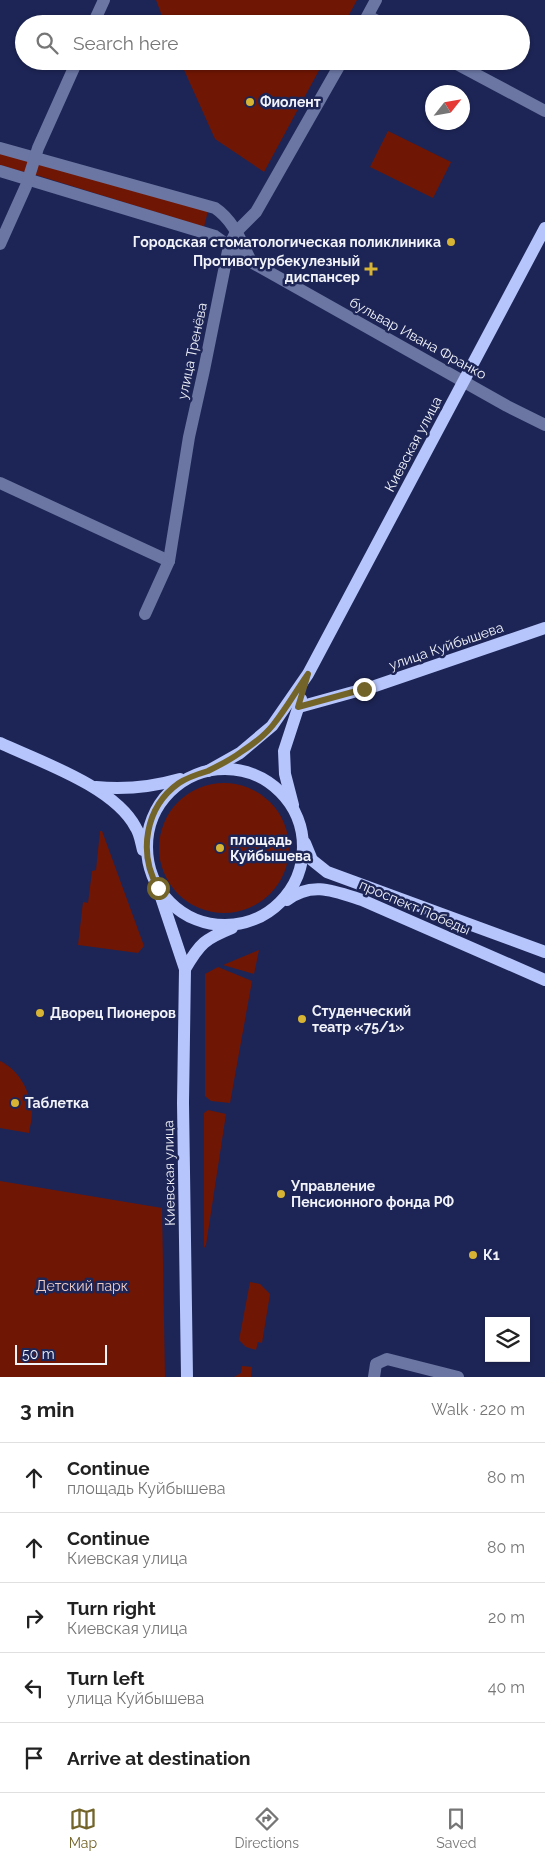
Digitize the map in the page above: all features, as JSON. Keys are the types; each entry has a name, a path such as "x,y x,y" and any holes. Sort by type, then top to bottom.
{"main road":[{"name":"Киевская улица","path":"203,772 240,754 272,726 308,674 545,228"},
{"name":"улица Куйбышева","path":"298,707 370,688 545,628"},
{"name":"Киевская улица","path":"296,815 286,774 284,752 308,674"},
{"path":"0,742 94,786 117,802 136,828 151,876 169,903 184,914 200,922 237,926"},
{"path":"94,786 112,789 155,786 203,772 221,769 236,770 269,782 288,802 296,815 301,834 302,859 296,882 290,893 273,910 262,917 204,941 196,949 184,968"},
{"path":"151,876 147,860 146,842 149,825 156,808 167,793 181,782 203,772"},
{"name":"проспект Победы","path":"301,834 312,860 327,872 545,952"},
{"name":"Киевская улица","path":"158,888 184,968 183,1103 187,1377"},
{"name":"проспект Победы","path":"273,910 292,896 306,889 331,890 362,900 545,980"}],"street":[{"path":"97,15 104,0"},
{"path":"368,15 376,0"},
{"path":"0,244 72,70"},
{"name":"улица Тренёва","path":"145,614 169,561 189,437 229,246 236,232 256,212 337,70"},
{"path":"469,70 545,111"},
{"path":"0,148 215,208 222,212 236,232 251,262"},
{"name":"бульвар Ивана Франко","path":"0,171 215,236 251,262 463,382 545,425"},
{"path":"0,483 169,561"},
{"path":"374,1377 376,1364 387,1359 458,1377"}],"green space":[{"path":"156,0 357,0 349,15 162,15"},
{"name":"Фиолент","path":"184,70 319,70 264,172 215,139"},
{"path":"388,131 451,162 433,198 370,167"},
{"path":"0,153 30,161 27,173 0,165"},
{"path":"36,163 208,211 204,227 33,174"},
{"path":"224,783 237,784 249,788 270,802 284,823 288,835 288,861 284,873 270,894 249,908 237,912 224,913 211,912 199,908 178,894 164,873 160,861 159,848 160,835 164,823 178,802 199,788 211,784"},
{"path":"100,831 102,831 144,946 138,953 78,945 83,902 88,903 92,871 96,870"},
{"path":"259,950 254,974 223,965"},
{"path":"218,967 252,981 230,1103 211,1101 205,1096 205,974"},
{"name":"Таблетка","path":"0,1061 13,1070 23,1082 29,1097 32,1113 29,1133 0,1128"},
{"path":"208,1110 226,1114 204,1248 204,1113"},
{"name":"Детский парк","path":"0,1181 162,1208 165,1377 0,1377"},
{"path":"250,1282 260,1284 270,1294 262,1343 258,1342 256,1350 246,1347 239,1340"},
{"path":"242,1366 252,1367 251,1377 234,1377 241,1373"}],"place":[{"name":"Фиолент","path":"250,102"},
{"name":"Городская стоматологическая поликлиника","path":"451,242"},
{"name":"Противотурбекулезный диспансер","path":"371,269"},
{"name":"площадь Куйбышева","path":"220,848"},
{"name":"Дворец Пионеров","path":"40,1013"},
{"name":"Студенческий театр «75/1»","path":"302,1019"},
{"name":"Таблетка","path":"15,1103"},
{"name":"Управление Пенсионного фонда РФ","path":"281,1194"},
{"name":"К1","path":"473,1255"}],"route":[{"path":"158,888 151,876 147,860 146,842 149,825 156,808 167,793 181,782 199,773 208,771 240,754 272,726 308,674 298,707 364,689"}]}
